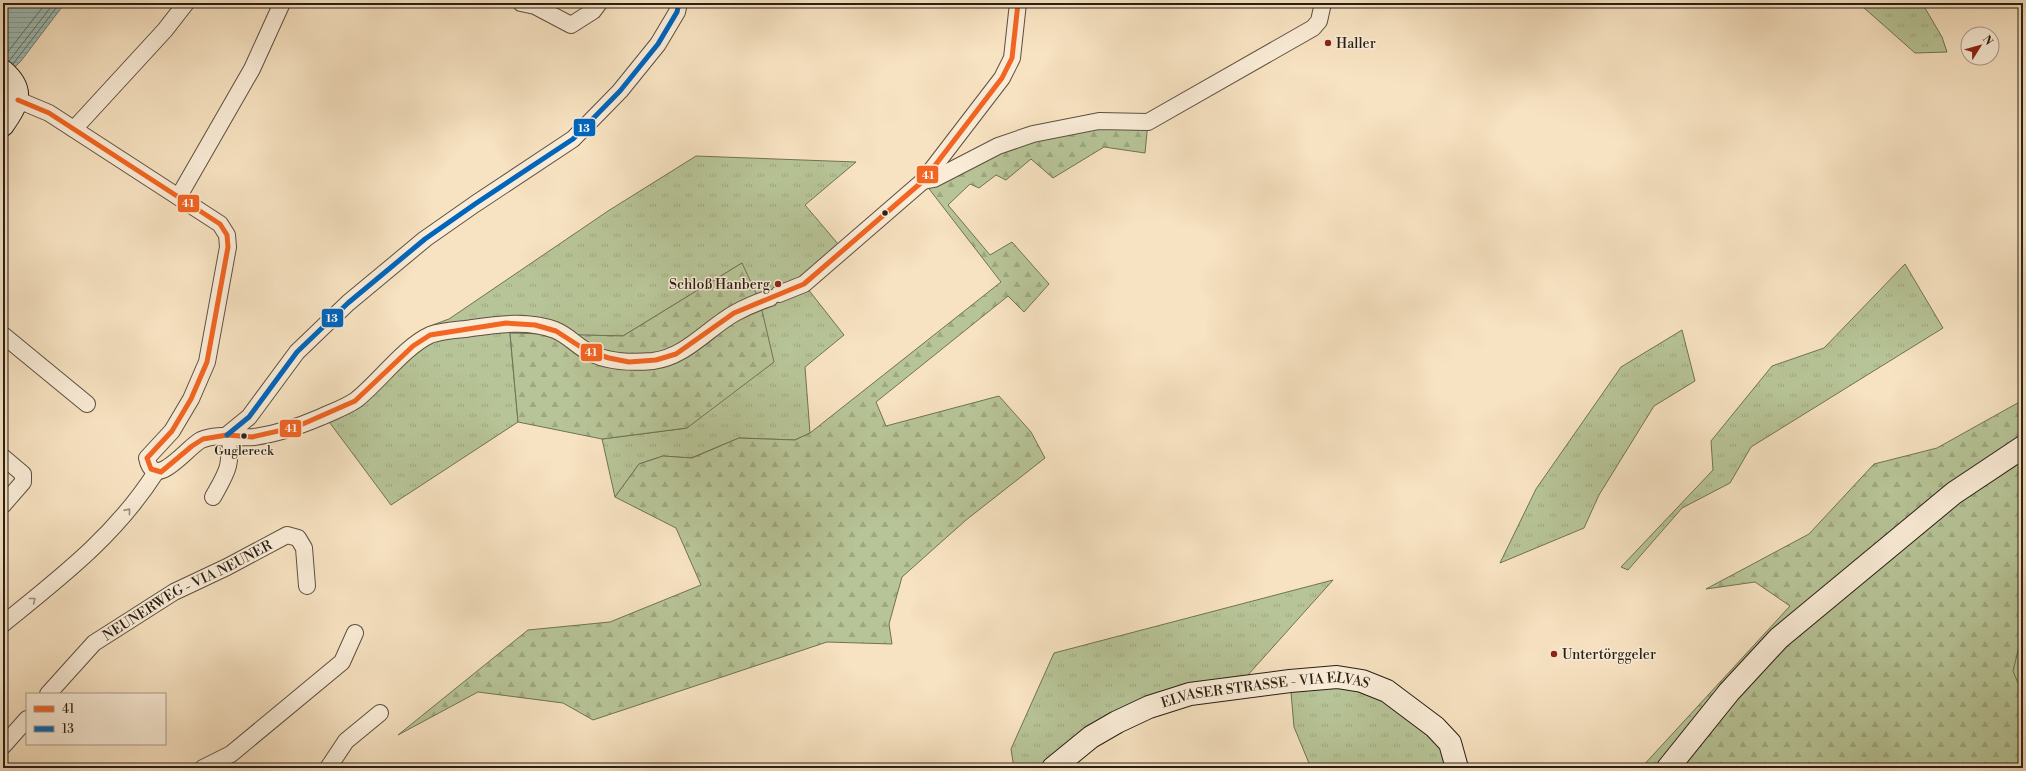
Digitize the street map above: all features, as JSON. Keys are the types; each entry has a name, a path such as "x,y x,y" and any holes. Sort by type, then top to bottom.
{"street":[{"path":"74,129 165,30 186,3"},
{"path":"178,196 252,69 282,3"},
{"path":"521,3 535,6 571,25 593,11 599,3"},
{"path":"227,435 249,417 297,352 348,303 426,239 475,204 573,139 620,91 658,44 677,12 679,3"},
{"path":"18,100 49,113 178,196 220,224 226,235 228,247 207,362 191,399 172,431 147,458 151,469 156,472 161,472 192,446 203,439 227,435 252,437 296,427 355,401 413,346 430,335 506,323 535,325 556,331 587,351 608,358 629,362 656,360 676,354 734,313 804,284 923,181 1002,78 1012,58 1018,3"},
{"path":"923,181 934,179 998,146 1033,134 1099,121 1148,122 1313,28 1319,21 1323,3"},
{"path":"3,125 18,100 17,89 6,74"},
{"path":"3,335 86,404"},
{"path":"213,497 227,470 230,459 227,435"},
{"path":"1668,768 1729,692 1779,638 1954,494 2023,448"},
{"path":"3,457 23,474 23,482 3,506"},
{"path":"3,624 82,560 127,512 156,472"},
{"name":"NEUNERWEG - VIA NEUNER","path":"49,693 94,644 174,592 227,567 287,535 298,538 304,548 307,586"},
{"path":"203,768 231,754 342,662 355,633"},
{"name":"ELVASER STRASSE - VIA ELVAS","path":"1053,768 1091,737 1117,722 1149,707 1183,696 1252,685 1336,677 1362,681 1387,691 1435,727 1450,743 1457,768"},
{"path":"328,768 346,741 380,713"},
{"path":"3,746 26,719"}],"green space":[{"path":"1863,3 1922,3 1942,37 1947,52 1915,53 1863,7"},
{"path":"1148,122 1145,153 1104,147 1053,178 1031,159 1006,180 996,175 979,188 970,184 948,205 990,255 1012,242 1049,284 1024,312 1008,296 876,402 886,426 999,396 1031,432 1045,458 966,520 902,577 889,624 892,644 827,642 593,720 563,703 478,692 398,735 528,630 610,622 701,585 676,528 615,497 639,464 663,456 692,458 739,438 795,440 810,433 1001,282 923,181 1033,134"},
{"path":"696,156 856,162 805,205 844,251 804,284 844,335 805,367 810,433 795,440 739,438 691,458 663,456 639,464 615,497 602,439 687,428 742,263 623,336 510,334 518,422 391,505 321,411 356,391 427,327 449,319 608,211"},
{"path":"742,263 760,302 774,362 687,428 602,439 518,422 510,333 623,336"},
{"path":"1905,264 1943,328 1751,447 1730,483 1682,508 1628,570 1621,567 1713,470 1711,441 1772,366 1824,348"},
{"path":"1682,330 1695,381 1654,406 1599,495 1584,528 1500,563 1536,489 1621,367"},
{"path":"2023,400 2023,630 2013,671 2023,695 2023,760 2012,768 1641,768 1790,606 1755,582 1706,589 1809,534 1874,464 1937,448"},
{"path":"1333,580 1247,676 1190,694 1053,768 1014,768 1011,749 1054,653"},
{"path":"2023,630 2023,695 2012,671"},
{"path":"1337,677 1435,727 1457,768 1311,768 1294,727 1290,681"}],"water":[{"path":"3,3 65,3 21,61 3,79"}],"transit line":[{"name":"13","path":"227,435 249,417 297,352 348,303 425,239 573,139 620,91 658,44 677,12 679,3"},
{"name":"41","path":"18,100 49,113 220,224 227,235 228,247 207,362 191,399 172,431 147,458 151,469 161,472 192,446 203,439 227,435 252,437 296,427 355,401 413,346 430,335 506,323 535,325 556,331 587,351 609,358 629,362 656,360 676,354 734,313 804,284 923,181 1002,78 1012,58 1018,3"}],"place":[{"name":"Haller","path":"1328,43"},
{"name":"Schloß Hanberg","path":"778,284"},
{"name":"Guglereck","path":"244,436"},
{"name":"Untertörggeler","path":"1554,654"}]}
